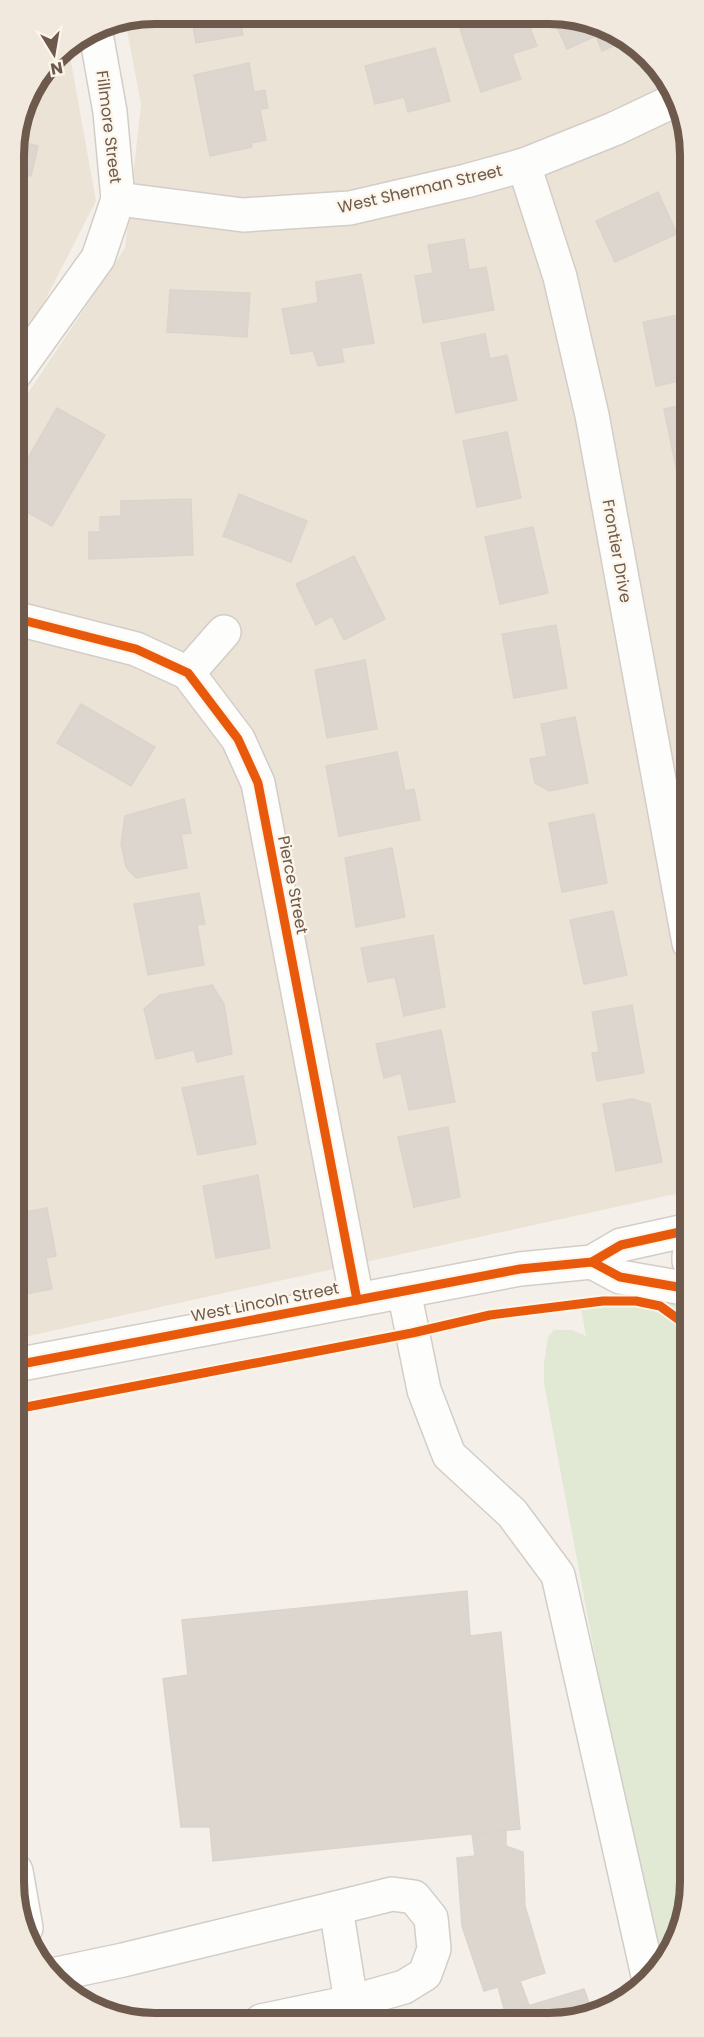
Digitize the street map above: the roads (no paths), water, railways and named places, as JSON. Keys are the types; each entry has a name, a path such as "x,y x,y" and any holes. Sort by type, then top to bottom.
{"street":[{"name":"Fillmore Street","path":"24,364 98,258 118,199 110,112 97,38"},
{"name":"West Sherman Street","path":"118,199 243,215 350,207 466,181 524,165 614,129 669,103"},
{"name":"Frontier Drive","path":"524,165 560,277 592,415 680,894"},
{"name":"Pierce Street","path":"24,620 136,649 188,673 238,739 258,783 357,1300"},
{"path":"188,673 224,632"},
{"name":"West Lincoln Street","path":"24,1363 520,1269 592,1262 621,1245 680,1232"},
{"path":"592,1262 620,1277 680,1287"},
{"path":"404,1291 424,1390 449,1455 512,1513 558,1575 646,1969"},
{"path":"61,1974 392,1894 414,1897 432,1918 434,1949 425,1974 404,1987 351,2002 299,2013"},
{"path":"336,1908 351,2002"}]}
